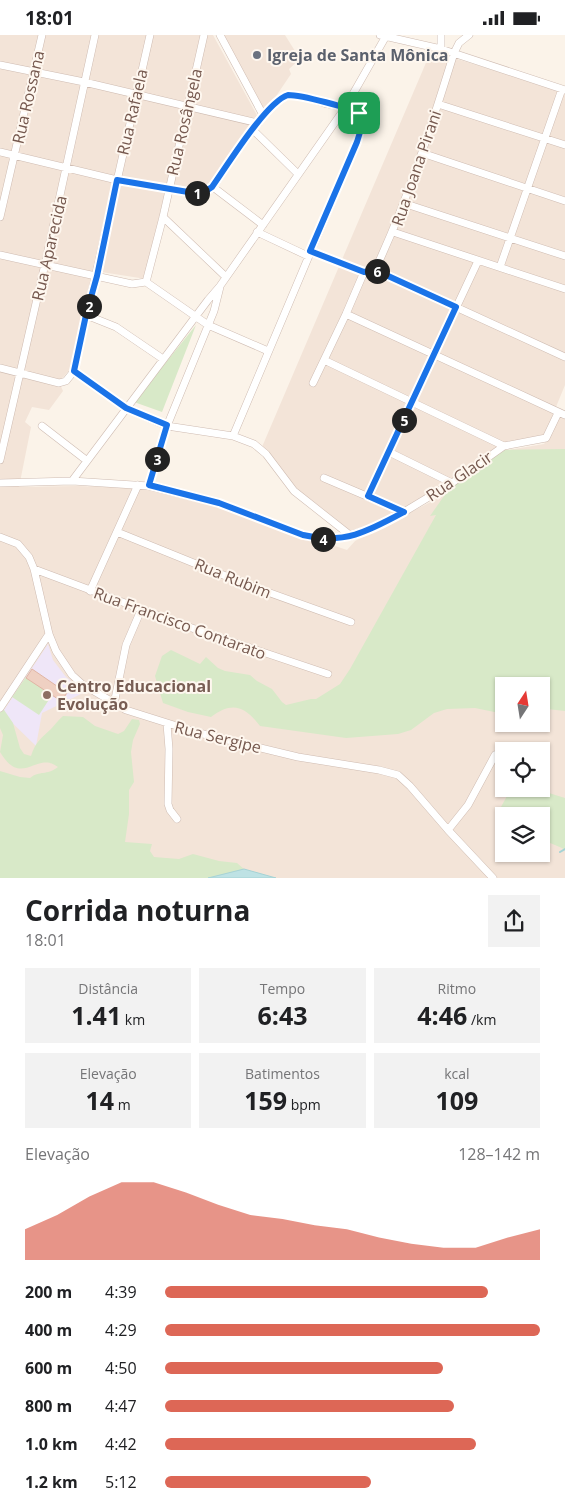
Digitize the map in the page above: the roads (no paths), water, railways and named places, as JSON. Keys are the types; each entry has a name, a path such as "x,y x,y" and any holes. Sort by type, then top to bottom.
{"street":[{"name":"Rua Rossana","path":"0,217 42,35"},
{"name":"Rua Aparecida","path":"0,460 46,264 95,35"},
{"name":"Rua Rafaela","path":"74,371 150,35"},
{"name":"Rua Rosângela","path":"146,281 163,217 204,35"},
{"path":"220,35 263,115"},
{"path":"441,35 441,49"},
{"path":"454,53 459,43 469,35"},
{"path":"72,481 86,460 220,286 345,108 383,36 400,37 441,49 563,89 500,267"},
{"name":"Rua Joana Pirani","path":"375,270 393,233 422,153 454,53"},
{"path":"0,65 84,82 258,123"},
{"path":"0,152 117,180 194,193 206,191 212,187 263,115 279,99 288,95 297,96 362,114 364,124 233,436"},
{"path":"438,104 565,145"},
{"path":"253,130 298,174"},
{"path":"422,153 565,201"},
{"path":"212,187 263,225"},
{"path":"403,203 565,256"},
{"path":"163,217 226,277"},
{"path":"257,233 309,254 364,272 375,270 565,357"},
{"path":"393,233 565,289"},
{"path":"0,255 132,284 146,281 208,325 268,351"},
{"path":"368,496 478,261"},
{"path":"313,383 364,272"},
{"path":"149,485 167,425 216,305 220,286"},
{"path":"346,314 562,414"},
{"path":"86,315 116,327 163,359"},
{"path":"324,360 504,446"},
{"path":"0,368 56,382 64,382 74,371 126,408 167,425 247,440 261,449 294,491 351,536"},
{"name":"Rua Glacir","path":"0,483 72,481 149,485 219,503 316,538 334,539 372,529 404,512 452,483 504,446 546,437 562,414"},
{"path":"42,426 86,460"},
{"path":"389,452 452,483"},
{"path":"324,478 404,512"},
{"path":"90,591 138,485"},
{"name":"Rua Rubim","path":"117,532 248,585 351,622"},
{"name":"Rua Sergipe","path":"0,537 26,552 34,569 49,634 56,651 72,675 82,684 114,704 167,724 298,757 398,775 493,878"},
{"name":"Rua Francisco Contarato","path":"34,569 141,610 328,674"},
{"path":"114,704 126,645 141,610"},
{"path":"0,708 49,634"},
{"path":"167,724 169,749 168,804 177,819"},
{"path":"448,830 468,805 495,755"}],"water":[{"path":"244,869 276,878 208,878"}],"waterway":[{"path":"560,852 565,849"}],"place":[{"name":"Igreja de Santa Mônica","path":"257,55"},
{"name":"Centro Educacional Evolução","path":"47,695"}]}
